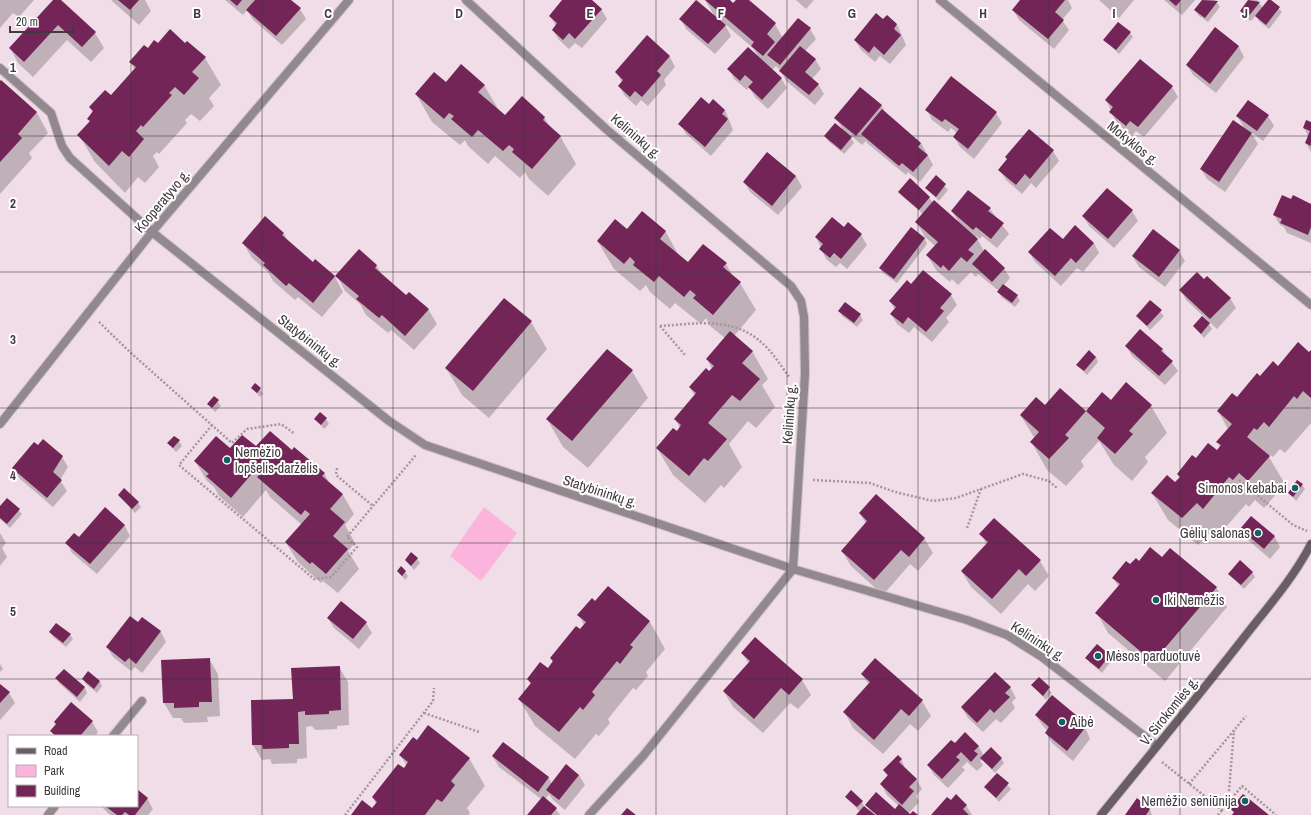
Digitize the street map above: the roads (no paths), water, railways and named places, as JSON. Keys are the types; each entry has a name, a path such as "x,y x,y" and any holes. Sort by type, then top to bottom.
{"main road":[{"name":"V. Sirokomlės g.","path":"1101,815 1285,585 1311,544"}],"street":[{"name":"Kooperatyvo g.","path":"0,424 152,232 349,0"},
{"name":"Kelininkų g.","path":"466,0 606,129 791,286 801,300 804,316 804,383 792,569 967,620 1007,635 1042,657 1157,746"},
{"name":"Mokyklos g.","path":"940,0 1311,305"},
{"name":"Statybininkų g.","path":"0,68 51,113 62,146 70,158 152,232 389,421 425,444 792,569"},
{"path":"589,815 643,756 792,569"},
{"path":"114,735 142,701"},
{"path":"48,815 54,807"}],"place":[{"name":"Nemėžio lopšelis-darželis","path":"227,460"},
{"name":"Simonos kebabai","path":"1295,488"},
{"name":"Gėlių salonas","path":"1258,533"},
{"name":"Iki Nemėžis","path":"1156,600"},
{"name":"Mėsos parduotuvė","path":"1098,656"},
{"name":"Aibė","path":"1062,722"},
{"name":"Nemėžio seniūnija","path":"1245,801"}]}
